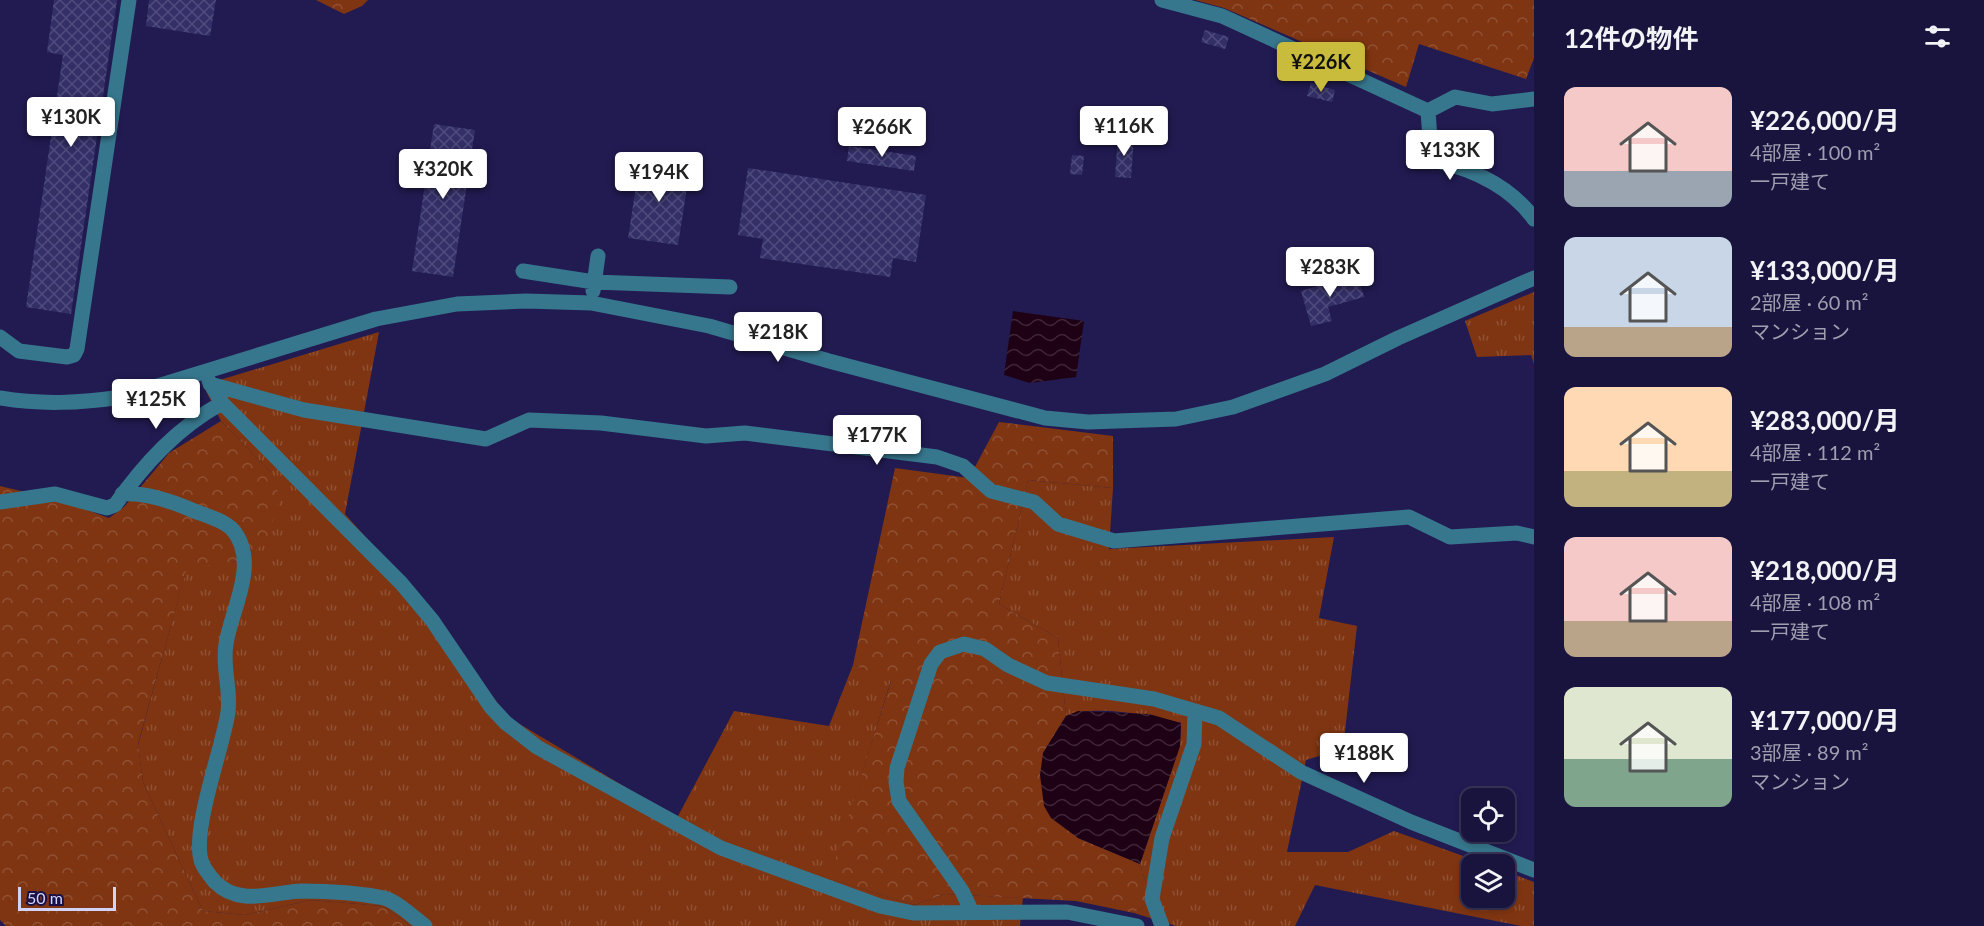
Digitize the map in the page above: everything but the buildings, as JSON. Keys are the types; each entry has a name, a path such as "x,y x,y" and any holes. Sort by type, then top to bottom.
{"street":[{"path":"0,337 19,351 67,357 74,355 77,349 129,0"},
{"path":"1161,0 1222,16 1428,111"},
{"path":"1428,111 1455,98 1492,104 1534,99"},
{"path":"1428,111 1431,152 1437,161 1467,168 1506,190 1534,219"},
{"path":"591,303 598,256"},
{"path":"523,271 594,282 730,287"},
{"path":"0,398 35,404 78,403 122,398 207,379 376,319 432,307 526,301 591,303 709,326 829,362 1045,418 1088,422 1176,419 1233,407 1272,395 1325,374 1409,333 1534,278"},
{"path":"207,379 222,403 401,583 432,620 491,707 506,723 537,747 721,848 880,906 913,913 1067,912 1137,926"},
{"path":"207,379 303,410 486,438 529,420 601,423 706,436 745,433 937,457 963,466 991,491 1034,502 1058,524 1114,541 1409,517 1450,537 1517,533 1534,537"},
{"path":"0,502 55,494 107,508 115,505 157,451 193,419 222,403"},
{"path":"122,494 137,493 182,506 221,522 233,530 242,550 243,575 239,600 229,626 223,661 228,709 199,838 202,863 216,883 234,893 257,898 315,891 385,898 425,926"},
{"path":"972,912 962,891 907,816 899,801 896,782 897,768 931,664 940,652 964,644 985,649 1008,665 1047,683 1154,699 1219,718 1269,754 1310,777 1411,822 1534,870"},
{"path":"1162,926 1152,899 1162,838 1194,744 1195,711"}],"green space":[{"path":"316,0 368,0 362,6 344,14"},
{"path":"1195,0 1534,0 1534,58 1526,79 1419,44 1406,87 1224,8"},
{"path":"1534,292 1534,364 1531,355 1477,357 1465,321"},
{"path":"379,332 345,514 417,595 508,717 677,818 734,711 829,726 853,665 891,680 830,879 915,905 945,894 1023,898 1020,926 411,926 383,906 311,900 245,915 203,911 143,782 138,745 187,567 247,560 271,472 221,421 203,385"},
{"path":"221,421 271,472 280,498 267,539 247,560 187,568 138,744 143,782 203,911 245,915 311,900 383,906 411,926 6,926 0,920 0,486 62,501 109,518 124,507 169,453"},
{"path":"999,422 1113,436 1113,488 1028,480 999,604 1058,638 1066,716 1043,753 1078,838 1140,864 1145,880 1145,906 1134,913 1076,901 945,894 915,905 829,879 891,681 853,665 895,468 969,478"},
{"path":"1028,480 1113,488 1109,549 1334,537 1319,618 1357,626 1343,749 1306,760 1287,852 1348,852 1394,831 1461,855 1461,908 1515,908 1515,875 1534,882 1534,926 1521,926 1315,885 1295,926 1176,926 1134,913 1145,906 1145,880 1140,864 1180,746 1181,723 1139,714 1107,711 1092,711 1066,716 1058,638 999,604"}],"water":[{"path":"1013,311 1084,321 1076,377 1030,383 1004,375"},
{"path":"1078,711 1149,714 1181,723 1180,746 1140,864 1078,838 1051,818 1044,806 1040,775 1043,753 1066,716"}]}
